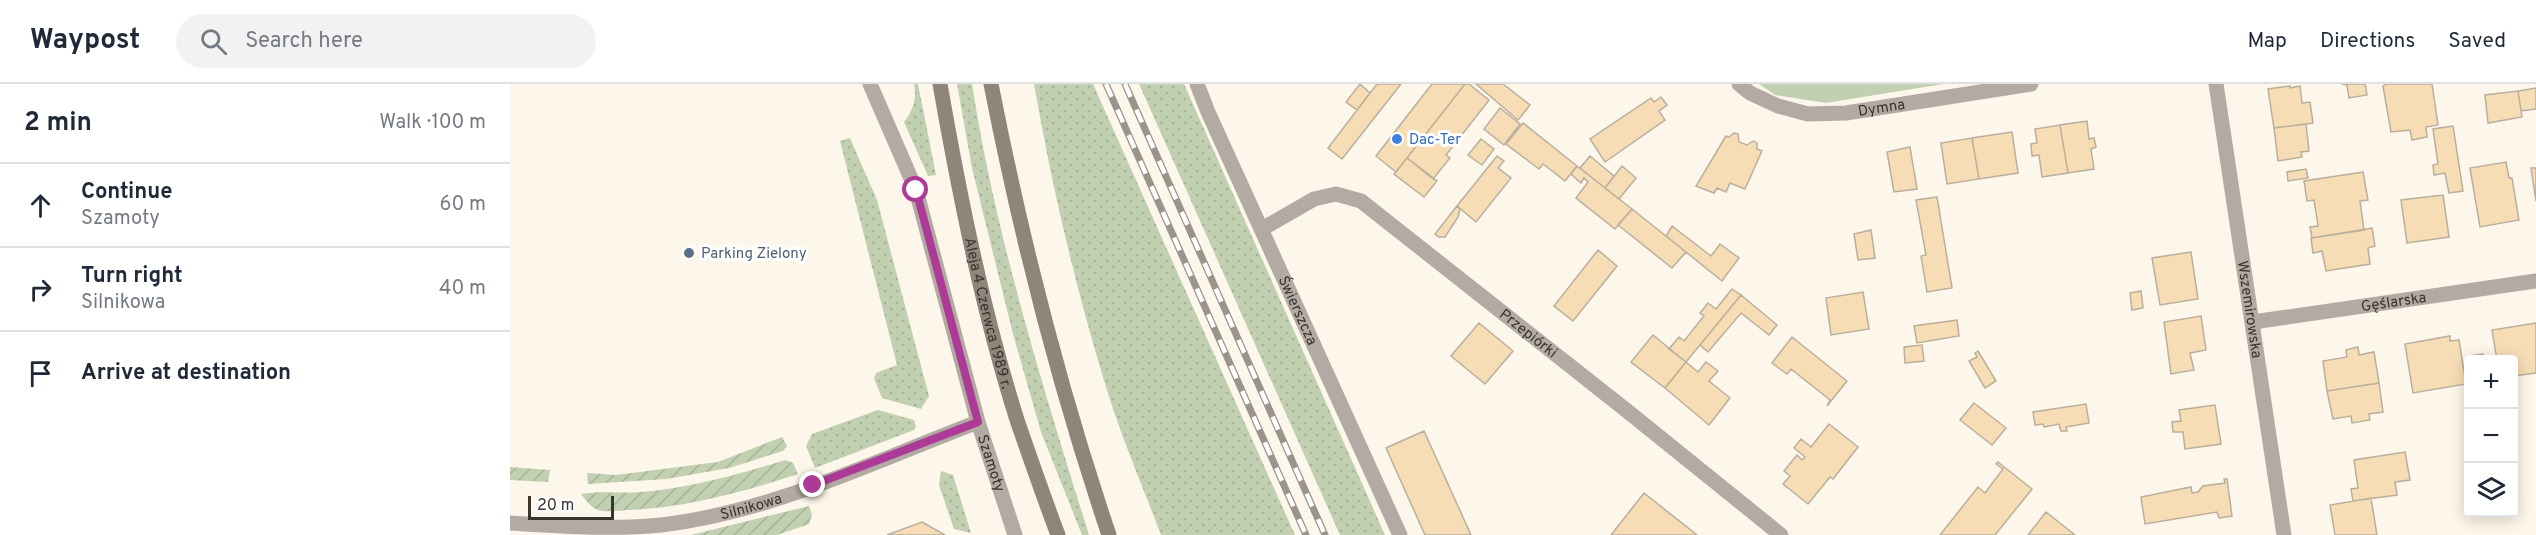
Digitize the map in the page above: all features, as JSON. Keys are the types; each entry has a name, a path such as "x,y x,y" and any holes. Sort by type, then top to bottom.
{"main road":[{"name":"Aleja 4 Czerwca 1989 r.","path":"940,84 954,166 982,292 1018,421 1058,535"},
{"path":"991,84 1008,171 1042,313 1080,449 1109,535"}],"street":[{"name":"Szamoty","path":"870,84 916,190 978,422 1015,535"},
{"name":"Świerszcza","path":"1197,84 1400,535"},
{"name":"Dymna","path":"1739,84 1750,93 1778,106 1808,114 1846,113 2031,84"},
{"name":"Wszemirowska","path":"2216,84 2284,535"},
{"name":"Przepiórki","path":"1262,229 1314,199 1336,194 1361,201 1781,535"},
{"name":"Gęślarska","path":"2253,322 2536,281"},
{"name":"Silnikowa","path":"510,523 561,526 660,525 749,508 978,422"}],"green space":[{"path":"914,84 918,84 936,175 928,176 904,122 914,104"},
{"path":"957,84 972,84 982,142 1007,255 1038,368 1089,535 1082,535 1041,432 1013,334 972,168"},
{"path":"1034,84 1093,84 1295,535 1161,535 1119,427 1085,314 1066,238"},
{"path":"1139,84 1184,84 1385,535 1340,535"},
{"path":"1759,84 1943,84 1826,103 1775,95"},
{"path":"850,138 877,200 929,396 921,409 882,398 874,378 876,373 897,365 840,141"},
{"path":"878,410 914,420 916,426 914,430 815,468 806,446 812,434"},
{"path":"782,437 787,446 783,451 729,468 666,479 588,484 587,473 616,475 718,462"},
{"path":"786,460 793,463 798,474 736,493 673,506 602,511 593,507 581,494 641,492 678,487"},
{"path":"510,467 550,470 548,482 510,480"},
{"path":"941,471 953,475 971,533 954,529 939,485"},
{"path":"809,506 812,515 809,524 777,535 691,535"}],"building":[{"path":"1360,84 1370,93 1357,110 1346,102"},
{"path":"1377,84 1401,84 1342,159 1328,148"},
{"path":"1432,84 1465,84 1396,172 1376,156"},
{"path":"1465,84 1469,84 1489,100 1446,155 1450,158 1433,179 1407,158"},
{"path":"1476,84 1503,84 1530,105 1518,120"},
{"path":"2342,84 2365,84 2367,95 2349,98 2347,85"},
{"path":"2386,84 2432,84 2438,125 2426,127 2427,137 2412,140 2410,130 2391,132 2383,86"},
{"path":"2290,86 2290,88 2300,86 2302,103 2310,102 2313,123 2274,128 2268,89"},
{"path":"2536,88 2536,109 2521,111 2518,91"},
{"path":"2518,91 2522,117 2488,123 2485,95"},
{"path":"1661,97 1667,105 1659,111 1665,120 1605,162 1590,139 1651,98 1654,102"},
{"path":"1500,108 1520,124 1504,145 1484,129"},
{"path":"2087,121 2089,139 2094,138 2096,147 2091,149 2094,169 2068,173 2060,125"},
{"path":"1523,123 1577,166 1565,181 1543,164 1539,169 1506,144"},
{"path":"2306,124 2309,151 2301,152 2302,157 2278,161 2274,128"},
{"path":"2060,125 2068,173 2042,177 2039,155 2032,156 2031,144 2037,143 2035,129"},
{"path":"2453,126 2463,191 2449,193 2445,173 2434,175 2433,165 2438,164 2433,129"},
{"path":"2012,132 2018,173 1979,179 1972,138"},
{"path":"1734,133 1738,134 1739,142 1747,145 1753,141 1757,143 1757,149 1762,151 1745,189 1730,183 1726,192 1717,188 1714,193 1696,186 1726,136 1729,137"},
{"path":"1972,138 1979,179 1947,184 1941,143"},
{"path":"1481,139 1494,149 1482,165 1468,155"},
{"path":"1910,147 1917,189 1894,192 1887,152"},
{"path":"1497,156 1504,161 1498,168 1511,178 1476,222 1457,206"},
{"path":"1590,156 1614,176 1605,188 1580,168"},
{"path":"1407,158 1437,181 1424,197 1394,174"},
{"path":"2506,162 2509,178 2512,178 2519,220 2480,227 2470,168"},
{"path":"1577,166 1632,209 1615,229 1576,198 1588,182 1584,178 1581,183 1571,174"},
{"path":"1622,166 1636,178 1619,199 1605,188"},
{"path":"2531,168 2536,168 2536,201"},
{"path":"2306,169 2308,178 2288,181 2287,172"},
{"path":"2363,172 2368,200 2360,201 2364,230 2312,238 2310,227 2318,226 2314,200 2307,201 2304,181"},
{"path":"2443,195 2449,237 2407,243 2401,200"},
{"path":"1937,197 1952,288 1927,292 1921,256 1926,255 1916,200"},
{"path":"1457,206 1460,209 1458,217 1445,237 1439,237 1435,234"},
{"path":"1632,209 1686,252 1672,268 1618,225"},
{"path":"1672,226 1711,256 1720,244 1739,258 1722,281 1666,236"},
{"path":"2372,228 2375,246 2368,248 2370,264 2326,271 2322,251 2313,253 2311,238"},
{"path":"1871,230 1875,258 1858,260 1854,234"},
{"path":"1598,250 1617,266 1573,321 1554,306"},
{"path":"2191,252 2198,299 2160,305 2152,258"},
{"path":"1732,289 1741,295 1686,362 1669,349 1679,337 1684,341 1704,316 1700,313 1708,303 1716,309"},
{"path":"2141,291 2143,308 2132,310 2130,293"},
{"path":"1863,292 1869,329 1831,335 1826,298"},
{"path":"1741,295 1777,325 1769,335 1741,313 1708,352 1700,345"},
{"path":"2201,316 2206,350 2190,353 2194,370 2171,374 2164,322"},
{"path":"1957,320 1959,336 1917,343 1914,326"},
{"path":"1479,323 1513,351 1485,384 1451,356"},
{"path":"2536,323 2536,373 2518,375 2518,355 2496,355 2492,330"},
{"path":"1653,335 1686,362 1665,388 1631,362"},
{"path":"2450,336 2450,341 2459,340 2464,384 2413,393 2405,344"},
{"path":"1792,337 1847,381 1827,406 1830,400 1791,369 1787,374 1772,363"},
{"path":"1922,345 1924,361 1905,363 1904,347"},
{"path":"2358,347 2359,355 2374,352 2379,383 2327,391 2323,361 2347,357 2346,350"},
{"path":"1978,351 1996,381 1985,388 1969,361 1977,357 1975,353"},
{"path":"1686,362 1698,372 1706,362 1718,371 1709,381 1730,398 1709,425 1665,388"},
{"path":"2379,383 2383,412 2369,414 2370,420 2352,423 2351,416 2333,419 2327,391"},
{"path":"1974,403 2006,428 1992,445 1960,420"},
{"path":"2086,404 2089,423 2066,427 2067,431 2061,431 2059,424 2044,427 2043,424 2035,425 2033,412"},
{"path":"2215,405 2221,444 2185,449 2183,432 2173,432 2172,422 2181,421 2179,410"},
{"path":"1829,424 1858,447 1833,479 1830,477 1808,504 1783,484 1790,476 1784,471 1797,455 1802,460 1805,457 1794,448 1801,439 1811,447"},
{"path":"1424,431 1471,535 1425,535 1386,448"},
{"path":"2405,452 2410,480 2395,482 2397,495 2353,501 2351,489 2358,488 2354,460"},
{"path":"1998,462 2032,489 1995,535 1940,535 1978,487 1985,493 2003,469 1996,464"},
{"path":"2224,479 2227,479 2232,516 2219,518 2217,512 2145,524 2141,497 2191,487 2192,493 2198,492 2203,486 2225,483"},
{"path":"1644,493 1697,535 1611,535"},
{"path":"2371,498 2377,535 2335,535 2330,505"},
{"path":"2046,512 2075,535 2028,535"},
{"path":"922,522 945,535 887,535"}],"railway":[{"path":"1106,84 1306,535"},
{"path":"1125,84 1325,535"}],"place":[{"name":"Dac-Ter","path":"1397,139"},
{"name":"Parking Zielony","path":"689,253"}],"route":[{"path":"813,485 978,422 916,190"}]}
